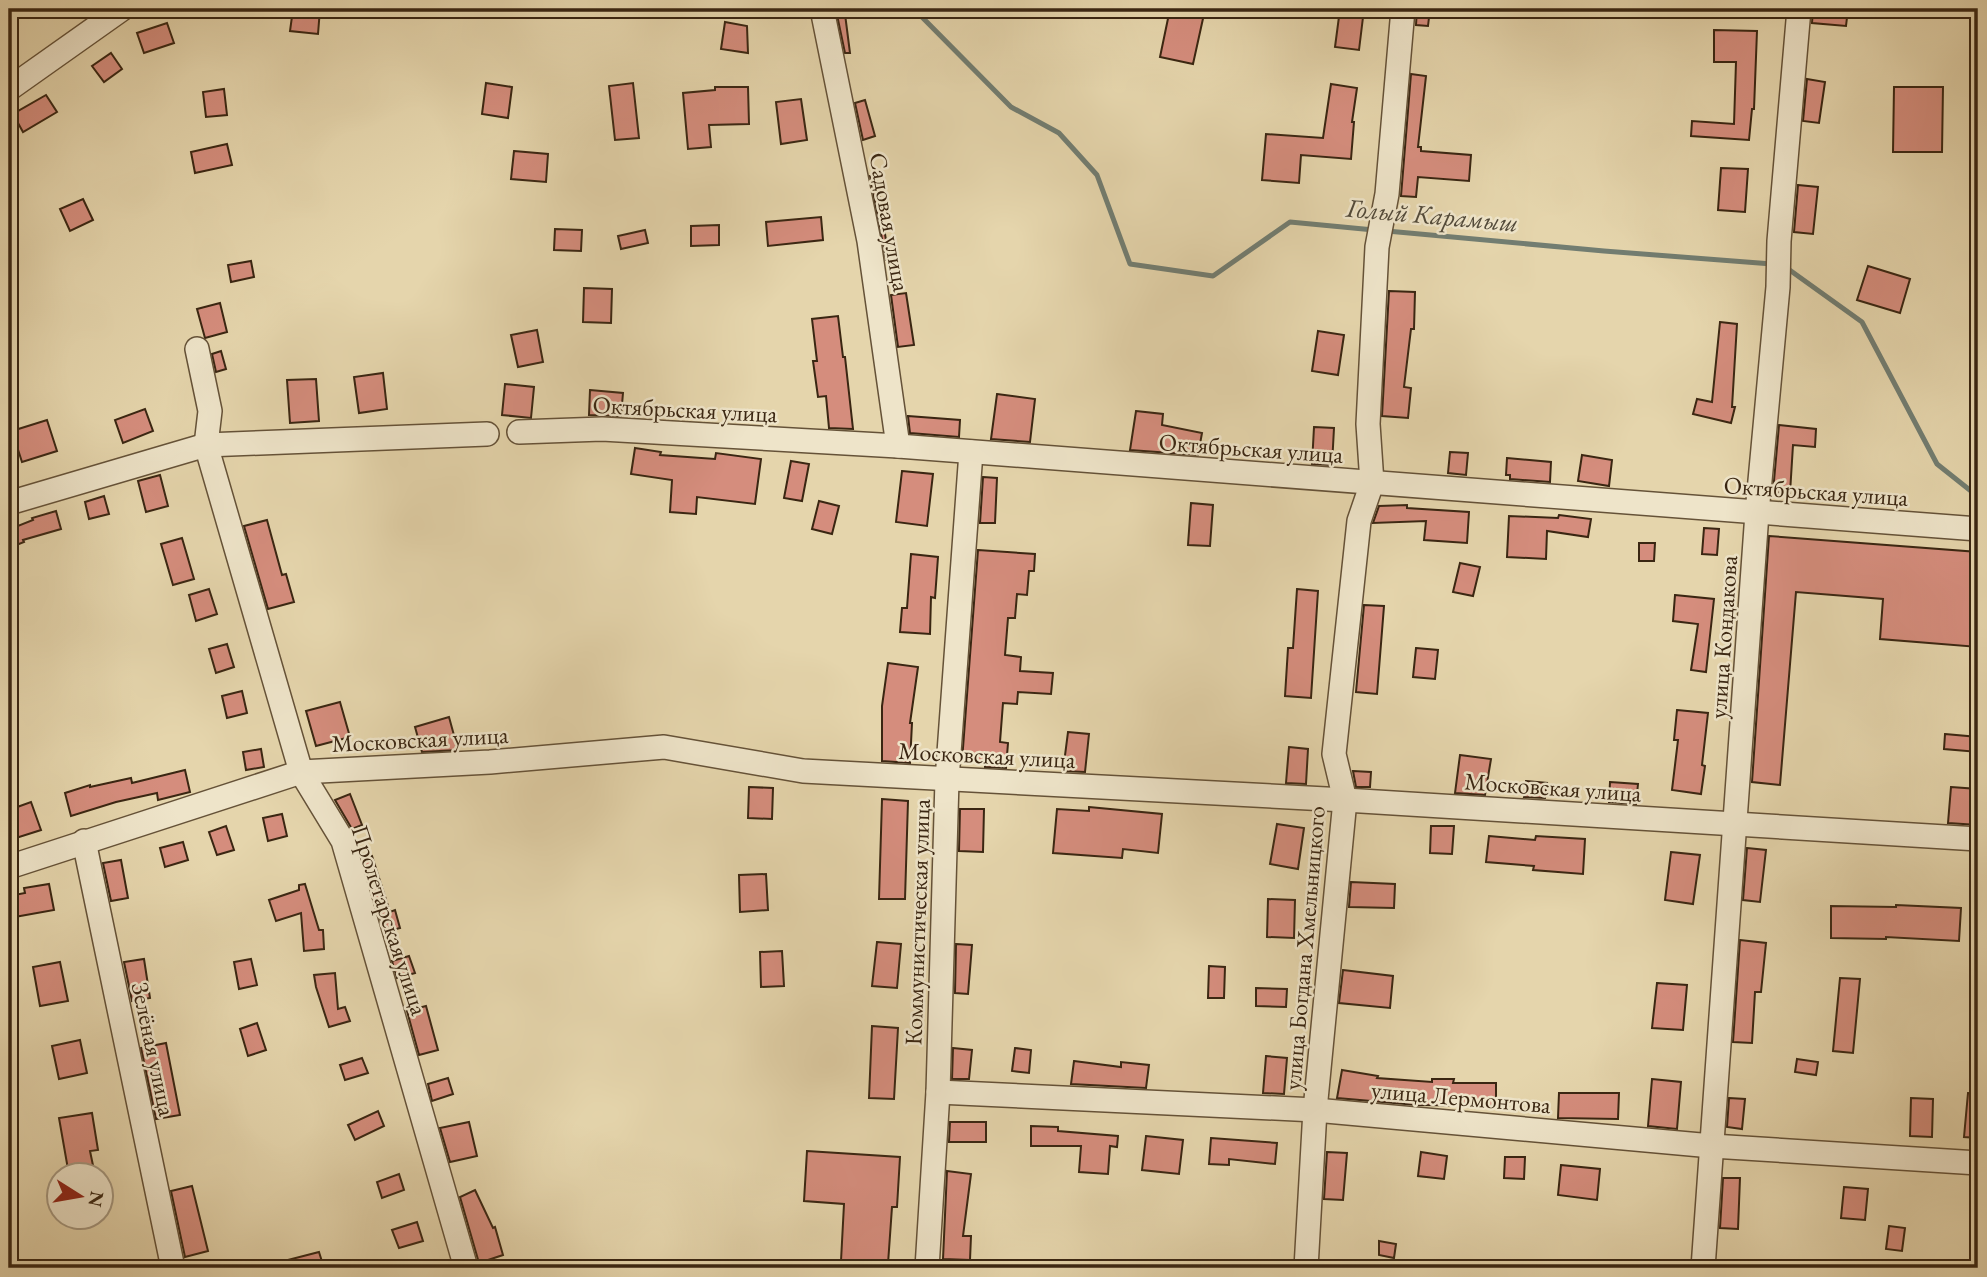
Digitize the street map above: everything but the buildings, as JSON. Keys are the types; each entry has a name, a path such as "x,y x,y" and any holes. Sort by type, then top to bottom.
{"street":[{"name":"Садовая улица","path":"822,9 869,241 898,446"},
{"name":"улица Богдана Хмельницкого","path":"1306,1268 1315,1110 1345,800 1334,754 1359,521 1372,483 1368,424 1377,247 1387,194 1403,9"},
{"name":"улица Кондакова","path":"1703,1268 1758,513 1799,9"},
{"path":"9,89 121,11"},
{"name":"Пролетарская улица","path":"197,349 210,411 206,445 301,772 343,841 466,1268"},
{"name":"Октябрьская улица","path":"519,432 602,429 898,446 1978,529"},
{"path":"9,503 206,445 487,434"},
{"name":"Коммунистическая улица","path":"927,1268 938,1092 947,780 971,452"},
{"name":"Московская улица","path":"9,867 301,772 490,762 664,747 803,771 1345,800 1978,839"},
{"name":"Зелёная улица","path":"84,841 173,1268"},
{"name":"улица Лермонтова","path":"938,1092 1315,1110 1712,1146 1978,1163"}],"waterway":[{"name":"Голый Карамыш","path":"914,9 1011,107 1059,133 1097,175 1130,264 1213,276 1290,222 1374,230"},
{"name":"Голый Карамыш","path":"1387,231 1772,264"},
{"name":"Голый Карамыш","path":"1784,266 1862,322 1937,464 1978,494"}]}
